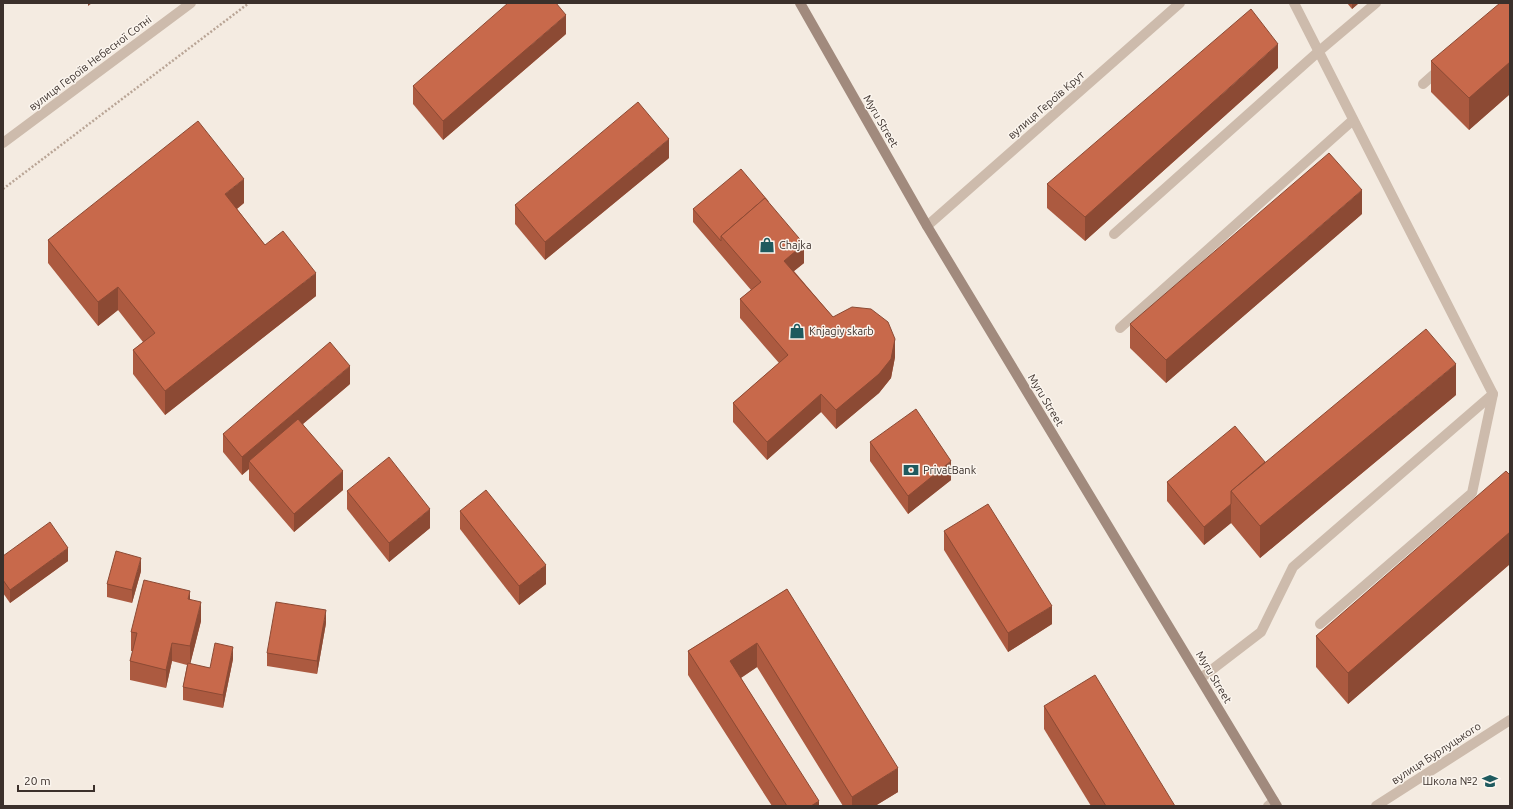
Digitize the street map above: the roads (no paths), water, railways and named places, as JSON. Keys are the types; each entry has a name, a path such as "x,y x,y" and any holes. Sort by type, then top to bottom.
{"main road":[{"name":"Myru Street","path":"800,3 927,226 1201,678 1273,804"}],"street":[{"name":"вулиця Героїв Небесної Сотні","path":"3,143 191,3"},
{"name":"вулиця Героїв Крут","path":"927,226 1180,3"},
{"path":"1294,3 1493,394 1472,493 1320,624"},
{"path":"1114,234 1318,52 1376,3"},
{"path":"1423,84 1446,64"},
{"path":"1120,328 1353,120"},
{"path":"1201,678 1261,632 1293,567 1493,394"},
{"name":"вулиця Бурлуцького","path":"1376,806 1510,720"}],"place":[{"name":"Сhajka","path":"767,245"},
{"name":"Knjagiy skarb","path":"797,331"},
{"name":"PrivatBank","path":"911,470"},
{"name":"Школа №2","path":"1490,781"}]}
